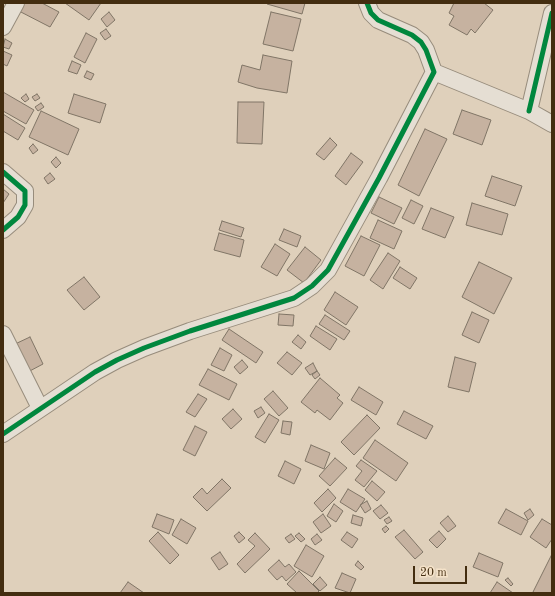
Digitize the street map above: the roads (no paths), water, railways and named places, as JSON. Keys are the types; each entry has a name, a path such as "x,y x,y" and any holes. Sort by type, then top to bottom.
{"street":[{"path":"3,27 16,3"},
{"path":"3,434 95,372 117,360 144,348 294,298 312,286 328,270 379,178 434,72 426,50 421,42 412,36 378,20 371,13 367,3"},
{"path":"530,111 552,14"},
{"path":"434,72 530,111 552,124"},
{"path":"3,172 25,191 25,206 18,218 3,230"},
{"path":"3,334 40,408"}]}
